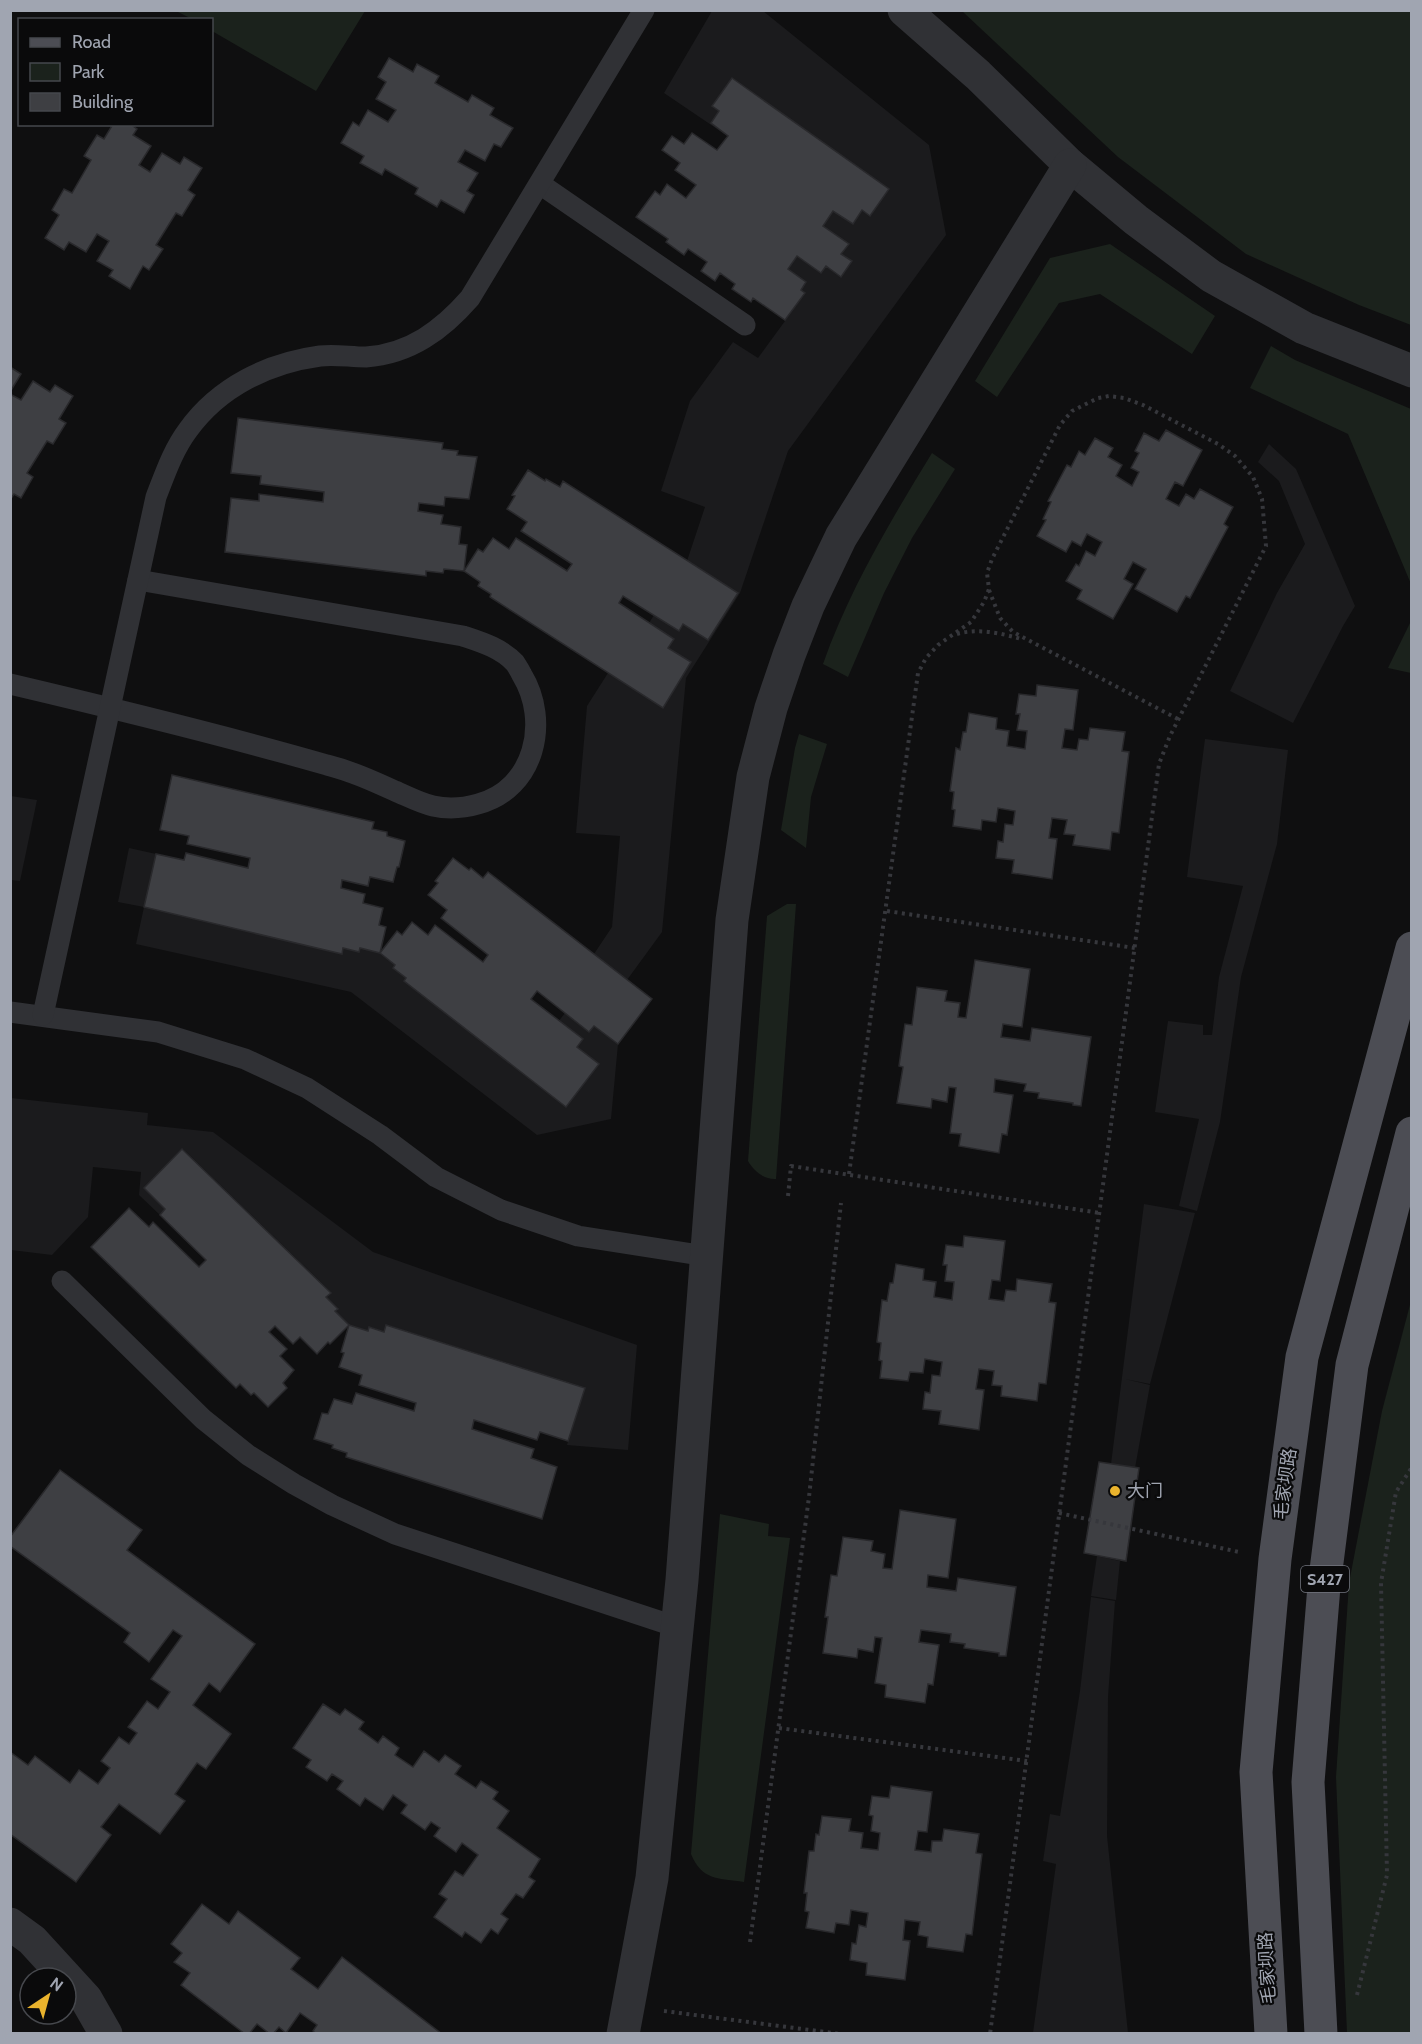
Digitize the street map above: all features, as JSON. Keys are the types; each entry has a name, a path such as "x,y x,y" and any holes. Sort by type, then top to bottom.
{"main road":[{"name":"毛家坝路","path":"1270,2034 1256,1772 1275,1560 1302,1357 1412,948"},
{"name":"S427","path":"1321,2034 1308,1782 1324,1586 1352,1365 1412,1133"}],"street":[{"path":"904,10 978,75 1070,165 1136,220 1211,276 1304,328 1412,371"},
{"path":"625,2020 652,1878 677,1627 732,920 753,777 778,687 808,606 841,537 1070,165"},
{"path":"10,1924 32,1940 86,1999 106,2034"}],"lane":[{"path":"43,1015 156,497 170,462 187,431 205,410 229,390 257,372 292,361 322,356 367,357 400,351 429,337 451,320 470,298 644,10"},
{"path":"540,184 745,325"},
{"path":"10,684 330,765 433,806 455,808 479,804 499,795 517,778 530,758 536,737 537,715 529,687 515,663 489,645 463,636 138,580"},
{"path":"10,1012 158,1032 245,1059 307,1088 380,1135 436,1177 501,1210 578,1236 706,1256"},
{"path":"62,1281 203,1419 248,1455 332,1505 395,1534 677,1627"}],"path":[{"path":"990,2034 1159,764 1163,749 1266,546 1262,499 1253,477 1235,456 1218,444 1143,405 1124,398 1109,396 1098,398 1072,411 1060,425 992,559 987,573 989,589 1000,618 1013,632 1178,719"},
{"path":"849,1174 918,674 926,658 938,645 971,622 984,602 989,589"},
{"path":"954,635 990,632 1027,641"},
{"path":"887,911 1135,948"},
{"path":"788,1196 791,1166 1100,1213"},
{"path":"750,1942 809,1497 841,1203"},
{"path":"1356,2000 1387,1875 1381,1583 1396,1492 1412,1467"},
{"path":"1059,1514 1275,1560"},
{"path":"779,1728 1027,1761"},
{"path":"625,2020 841,2034"}],"shaded area":[{"path":"712,11 763,11 929,145 946,235 788,451 740,593 686,678 662,932 627,980 594,954 612,927 620,836 576,833 587,706 608,673 616,677 687,561 705,507 661,491 690,401 733,342 758,358 785,321 735,284 807,190 664,93"},
{"path":"1269,444 1296,469 1355,606 1293,723 1230,691 1277,593 1305,544 1279,481 1258,462"},
{"path":"1205,739 1288,750 1277,844 1241,977 1220,1122 1197,1211 1179,1206 1199,1119 1155,1112 1168,1021 1203,1025 1203,1035 1212,1035 1219,977 1243,886 1187,877"},
{"path":"11,796 37,800 20,881 11,880"},
{"path":"129,848 156,854 341,953 343,948 359,952 360,948 380,953 395,965 393,968 406,978 404,981 520,1071 565,1013 589,1032 594,1026 618,1044 611,1119 537,1135 351,992 136,944 144,907 118,902"},
{"path":"11,1098 148,1113 147,1125 213,1132 373,1252 637,1345 628,1450 567,1445 584,1387 387,1325 384,1332 370,1327 368,1331 349,1325 335,1311 338,1308 326,1297 331,1292 183,1149 144,1188 165,1209 160,1215 139,1195 141,1172 93,1167 88,1217 52,1255 11,1250"},
{"path":"1144,1204 1195,1213 1150,1384 1125,1379 1150,1385 1135,1468 1111,1464"},
{"path":"1097,1556 1120,1561 1116,1600 1091,1596"},
{"path":"1091,1597 1115,1601 1108,1697 1107,1836 1128,2033 1033,2033 1056,1864 1043,1861 1050,1814 1060,1816 1080,1691"}],"green space":[{"path":"176,11 365,11 316,91 213,32 213,18 190,18"},
{"path":"962,11 1411,11 1411,325 1359,305 1246,254 1118,157"},
{"path":"1110,244 1215,316 1192,354 1100,294 1059,303 997,397 975,381 1050,258"},
{"path":"1271,346 1295,360 1411,409 1411,584 1348,434 1250,388"},
{"path":"932,453 955,469 912,538 884,593 848,677 823,664 833,636 886,530"},
{"path":"1411,621 1411,673 1388,668"},
{"path":"799,734 827,744 811,797 806,848 781,830"},
{"path":"787,904 796,904 776,1179 772,1179 760,1174 748,1161 767,916"},
{"path":"1411,1301 1411,2033 1347,2033 1336,1777 1349,1583 1382,1411"},
{"path":"720,1514 769,1524 768,1536 790,1538 744,1882 719,1879 706,1874 695,1863 691,1854"}],"building":[{"path":"389,58 413,72 417,64 439,76 435,83 468,102 472,95 494,108 490,115 513,128 501,147 494,144 485,161 465,150 458,162 478,173 467,191 474,195 464,213 441,200 437,207 415,194 418,188 385,169 382,175 360,163 364,156 341,143 353,122 359,126 368,110 388,122 396,110 376,99 386,82 378,77"},
{"path":"732,78 889,189 870,216 862,210 853,224 833,211 823,226 849,244 841,254 852,261 841,277 826,266 821,273 797,256 788,269 806,282 801,290 805,293 785,320 753,298 751,302 732,289 735,284 720,273 715,281 701,271 707,262 688,249 684,255 666,242 668,239 636,217 655,191 660,195 667,184 686,198 696,185 675,170 680,163 662,150 672,136 684,144 692,133 717,150 728,136 711,123 719,111 712,106"},
{"path":"112,126 133,126 137,129 133,135 151,146 139,165 150,172 162,153 180,164 184,157 202,168 188,190 195,195 182,216 176,213 156,245 163,249 149,270 143,266 130,289 109,276 113,270 97,261 109,241 97,234 86,252 69,242 64,250 45,238 59,215 52,210 64,189 72,193 91,160 84,156 97,135 104,139"},
{"path":"10,367 21,374 10,392"},
{"path":"33,381 50,392 55,385 73,396 59,419 66,423 53,444 47,441 27,473 33,477 21,498 14,494 10,500 10,394 21,400"},
{"path":"238,418 443,443 442,449 458,451 457,455 477,457 469,499 445,497 444,506 419,503 418,511 443,515 441,524 461,527 459,544 467,545 464,571 444,569 443,573 426,571 426,576 225,552 231,498 259,501 259,494 323,502 324,492 260,484 261,476 231,473"},
{"path":"1166,430 1202,450 1183,486 1175,482 1166,499 1179,506 1186,494 1194,499 1200,489 1233,507 1224,524 1228,527 1190,598 1186,596 1177,612 1135,589 1146,569 1133,562 1124,579 1133,584 1113,619 1077,599 1082,590 1066,581 1076,564 1079,566 1086,551 1095,556 1102,542 1087,534 1081,546 1072,541 1066,552 1037,536 1046,520 1043,519 1051,502 1048,501 1067,465 1071,467 1079,451 1085,455 1095,438 1113,448 1108,457 1122,465 1116,476 1132,486 1139,472 1131,468 1139,453 1135,451 1144,433 1159,441"},
{"path":"528,470 560,487 563,481 738,593 708,640 683,624 679,631 623,596 619,603 674,639 668,648 691,662 663,708 490,597 491,594 478,586 480,582 464,571 478,549 483,552 493,538 509,549 516,538 567,571 572,564 521,531 527,522 507,509 515,496 512,495"},
{"path":"1037,685 1078,690 1073,730 1065,729 1062,748 1077,750 1079,739 1088,740 1090,728 1125,732 1122,751 1129,752 1119,833 1112,832 1110,850 1073,845 1075,835 1064,834 1067,820 1052,818 1049,838 1057,839 1052,879 1012,873 1014,860 996,858 998,841 1003,842 1005,824 1013,825 1015,811 998,808 996,822 982,820 981,830 953,826 954,792 950,791 956,748 960,750 969,713 997,718 996,729 1009,731 1007,746 1025,749 1027,731 1017,730 1020,714 1016,714 1019,694 1036,696"},
{"path":"172,775 374,822 372,829 387,832 387,836 405,841 393,882 370,877 368,886 342,880 341,888 365,894 363,903 383,908 379,925 386,927 380,953 360,948 359,952 343,948 342,954 144,907 156,854 184,860 186,853 248,868 250,858 187,844 189,836 160,830"},
{"path":"453,858 483,878 488,872 652,999 618,1044 594,1026 589,1032 537,991 531,999 583,1039 577,1047 599,1064 566,1107 404,981 406,978 393,968 395,965 380,953 397,931 402,935 412,922 428,935 435,925 483,962 488,955 441,918 447,910 428,895 438,883 435,881"},
{"path":"975,960 1030,969 1022,1027 1003,1024 1001,1037 1030,1041 1032,1028 1091,1037 1081,1106 1038,1098 1039,1093 1024,1091 1026,1084 995,1079 994,1092 1013,1095 1007,1135 1002,1134 999,1153 959,1146 961,1134 950,1133 956,1088 949,1087 947,1102 932,1099 931,1108 897,1103 903,1067 899,1066 905,1024 912,1025 917,987 947,991 945,1001 960,1003 958,1017 966,1018"},
{"path":"182,1149 331,1293 326,1297 338,1309 335,1311 349,1325 317,1354 300,1337 293,1344 275,1326 269,1332 287,1349 280,1356 294,1370 283,1383 287,1388 268,1407 254,1393 251,1395 240,1384 236,1388 91,1247 129,1208 149,1227 153,1222 199,1267 206,1260 160,1215 165,1209 144,1188"},
{"path":"964,1236 1005,1241 1000,1281 992,1280 989,1299 1004,1301 1006,1290 1016,1291 1017,1279 1052,1284 1049,1302 1056,1303 1046,1384 1039,1383 1037,1401 1001,1396 1002,1386 992,1385 994,1371 979,1369 976,1389 984,1390 979,1430 939,1424 941,1411 923,1409 925,1392 930,1393 932,1375 940,1376 942,1362 925,1359 923,1373 910,1372 908,1381 880,1378 881,1343 877,1342 882,1300 887,1301 896,1264 924,1269 923,1280 936,1282 934,1297 952,1300 954,1282 945,1281 947,1265 943,1265 946,1245 963,1247"},
{"path":"349,1325 368,1331 369,1327 384,1332 386,1325 585,1388 568,1441 540,1432 537,1440 474,1420 472,1429 534,1449 531,1458 557,1467 542,1519 346,1457 347,1453 332,1448 333,1445 314,1439 322,1413 328,1414 334,1399 352,1404 356,1393 414,1411 416,1403 359,1385 362,1375 339,1367"},
{"name":"大门","path":"1099,1462 1139,1468 1126,1561 1084,1553"},
{"path":"60,1470 142,1530 127,1550 255,1644 220,1692 209,1683 193,1705 231,1734 206,1769 197,1763 175,1794 185,1801 160,1834 119,1804 101,1827 111,1835 76,1882 10,1834 10,1752 28,1765 35,1756 70,1783 79,1770 98,1784 110,1768 101,1761 119,1737 129,1744 137,1733 128,1727 147,1701 158,1709 170,1692 151,1679 182,1636 173,1630 149,1662 124,1642 130,1633 10,1546 10,1537"},
{"path":"900,1510 956,1519 948,1578 928,1575 927,1587 956,1591 958,1578 1016,1587 1006,1656 964,1648 965,1644 950,1642 951,1634 921,1630 919,1642 939,1645 933,1685 928,1684 925,1703 885,1697 886,1685 875,1683 882,1638 875,1637 873,1652 858,1649 857,1658 823,1653 831,1575 837,1576 843,1537 873,1541 871,1551 885,1554 883,1568 892,1569"},
{"path":"323,1704 340,1715 345,1709 364,1722 359,1729 378,1743 383,1736 399,1748 395,1755 413,1767 424,1751 439,1762 445,1755 461,1766 455,1774 476,1788 481,1781 498,1792 493,1799 509,1811 497,1828 540,1859 529,1877 535,1881 523,1898 516,1894 501,1914 508,1919 498,1934 491,1929 481,1943 465,1932 462,1937 434,1917 447,1899 439,1894 455,1871 463,1876 478,1855 462,1843 456,1852 434,1836 440,1828 431,1822 425,1830 401,1813 407,1805 393,1795 383,1810 365,1798 360,1806 337,1789 343,1781 332,1774 327,1781 306,1767 311,1760 293,1748"},
{"path":"891,1786 932,1792 927,1832 918,1831 915,1850 931,1852 932,1841 942,1841 944,1829 979,1834 976,1853 982,1854 972,1935 966,1934 963,1952 927,1947 928,1937 918,1935 920,1922 905,1920 903,1940 910,1941 905,1980 866,1975 867,1963 850,1960 852,1943 856,1944 859,1925 866,1927 868,1913 851,1910 849,1925 836,1923 834,1933 806,1928 809,1912 805,1911 807,1893 804,1893 809,1851 814,1851 816,1834 819,1835 822,1816 851,1819 849,1831 863,1833 861,1848 878,1850 880,1833 871,1831 873,1816 869,1815 872,1796 889,1798"},
{"path":"202,1904 229,1924 238,1911 300,1958 291,1969 318,1989 342,1957 442,2034 316,2034 313,2031 317,2025 300,2013 286,2033 279,2027 273,2034 270,2034 257,2024 249,2034 245,2034 181,1985 190,1973 174,1962 182,1953 171,1944"}],"place":[{"name":"大门","path":"1115,1491"}]}
